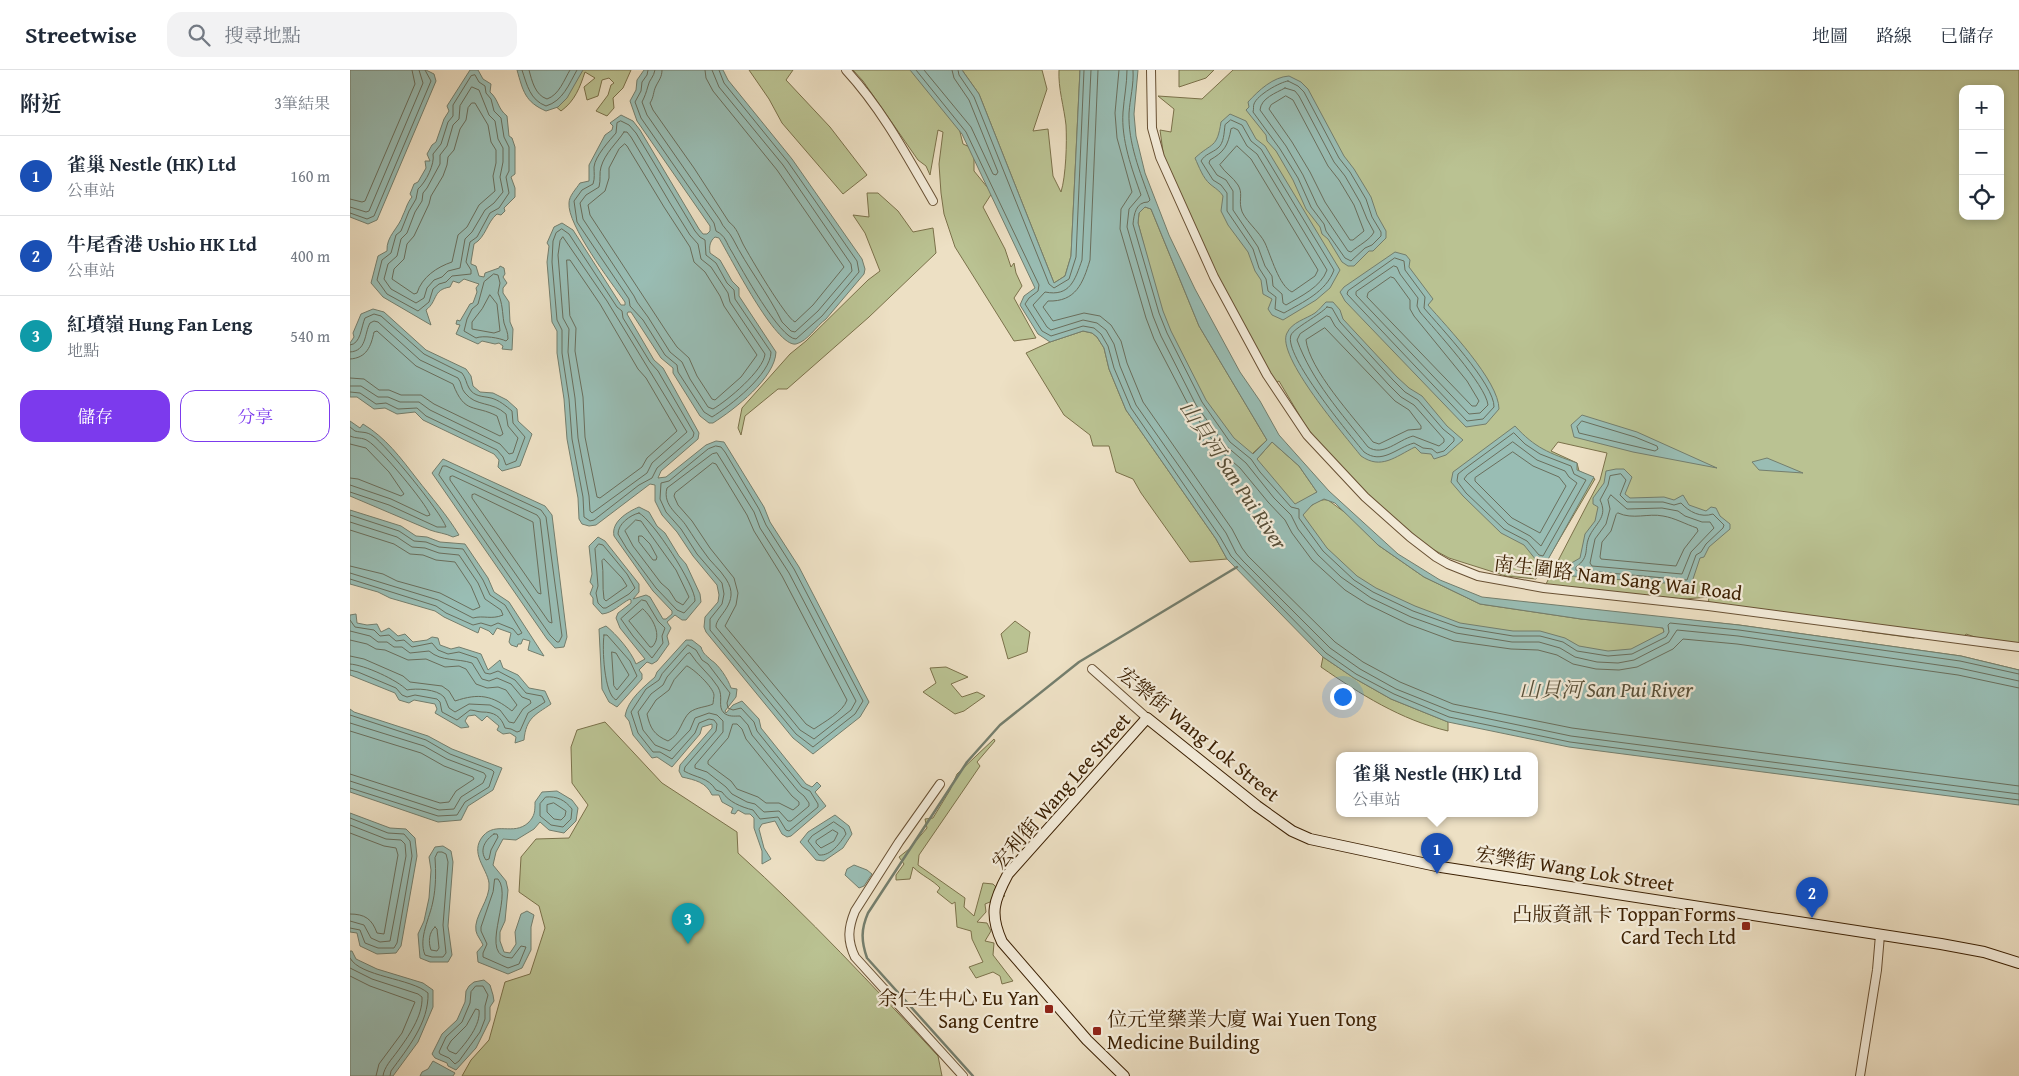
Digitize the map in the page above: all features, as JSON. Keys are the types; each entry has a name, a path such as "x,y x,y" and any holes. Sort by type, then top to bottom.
{"street":[{"path":"846,70 894,134 933,201"},
{"name":"南生圍路 Nam Sang Wai Road","path":"1151,70 1152,128 1160,157 1214,278 1267,375 1307,435 1364,496 1410,537 1436,557 1478,576 1534,586 1708,606 2019,647"},
{"name":"宏樂街 Wang Lok Street","path":"1092,669 1147,718 1257,806 1292,831 1310,839 1441,867 1984,952 2019,963"},
{"name":"宏利街 Wang Lee Street","path":"1124,1076 1087,1040 1002,942 996,929 994,901 1008,874 1147,718"},
{"path":"940,784 899,842 855,911 850,923 848,940 855,957 963,1076"},
{"path":"1860,1076 1878,970 1880,935"}],"green space":[{"path":"574,70 631,70 623,88 613,98 614,108 607,116 596,111 614,83 609,78 602,80 598,96 587,100 584,87 595,78 585,72 576,93 566,107 561,111 553,104"},
{"path":"749,70 793,70 786,80 830,127 867,175 843,194 782,123 769,99"},
{"path":"853,70 916,70 957,120 963,144 974,149 974,171 992,193 983,207 1005,249 1011,267 1014,263 1022,286 1014,298 1036,338 1014,341 955,247 944,214 941,193 939,164 943,132 938,130 930,175 926,166 918,160 863,81"},
{"path":"962,70 1042,70 1047,89 1033,131 1048,129 1053,176 1061,192 1065,168 1066,132 1059,84 1059,70 1080,70 1071,256 1065,276 1054,283 979,94"},
{"path":"1179,70 1214,70 1206,78 1179,87"},
{"path":"1233,70 2019,70 2019,647 1992,643 1988,648 1978,638 1966,634 1959,643 1922,634 1914,638 1862,631 1860,626 1708,606 1709,597 1685,599 1556,589 1546,584 1600,480 1607,453 1558,442 1551,451 1577,463 1579,471 1595,479 1536,579 1506,576 1449,558 1410,537 1331,461 1304,423 1279,381 1270,386 1213,280 1164,159 1160,130 1171,132 1174,109 1158,96 1202,99"},
{"path":"867,193 878,193 898,211 913,232 933,228 936,253 869,317 787,389 778,389 745,416 741,435 738,428 742,408 790,354 806,341 868,280 880,271 865,233 853,215 869,217"},
{"path":"1145,207 1151,209 1199,326 1267,440 1253,453 1257,459 1272,442 1299,466 1317,492 1308,498 1303,514 1320,500 1328,500 1351,517 1378,545 1424,577 1480,604 1581,619 1652,626 1663,628 1664,632 1688,620 1739,625 1961,656 2019,670 1801,684 1346,612 1178,375 1138,223 1139,213"},
{"path":"1083,331 1092,333 1097,337 1104,348 1109,369 1126,410 1216,539 1227,559 1190,562 1133,479 1116,472 1109,446 1093,446 1090,435 1064,415 1026,353 1050,342"},
{"path":"1015,621 1030,632 1027,652 1008,659 1001,634"},
{"path":"1323,657 1354,678 1391,699 1448,722 1448,731 1397,713 1366,696 1321,667"},
{"path":"946,667 968,677 951,684 962,697 977,692 985,696 964,711 955,714 923,692 936,683 930,668"},
{"path":"605,722 662,783 737,832 738,853 815,927 938,1056 942,1076 462,1076 471,1060 489,1040 505,982 530,974 545,928 539,906 519,892 521,857 536,839 569,838 588,805 572,783 571,747 577,730"},
{"path":"994,739 995,741 977,762 980,766 919,855 918,865 965,898 964,907 974,916 983,883 993,884 1005,896 985,904 986,912 977,922 987,923 991,931 985,941 994,943 993,955 1013,981 1002,984 1000,976 993,972 976,978 969,967 983,962 972,939 971,931 957,927 955,902 952,904 937,892 940,888 913,867 910,879 896,880 896,875 904,864 899,857 909,849 927,828 925,819 933,818 950,790 957,774"}],"water":[{"path":"350,70 426,70 434,74 436,81 377,220 368,224 350,217"},
{"path":"470,70 478,70 483,79 491,84 490,92 507,116 509,136 512,138 515,147 515,174 511,177 515,188 515,197 504,208 505,211 501,215 497,214 494,217 474,244 471,262 471,264 476,266 479,276 484,277 485,273 500,266 504,268 505,274 503,277 507,283 503,288 503,293 509,302 510,322 513,329 512,350 502,349 503,346 499,343 482,341 478,344 456,334 460,325 456,324 457,320 460,321 470,304 473,303 477,292 476,288 479,284 464,279 459,283 453,281 450,287 440,291 426,310 431,325 383,297 371,283 378,256 387,251 391,236 412,197 410,194 414,184 418,182 426,168 425,161 430,161 427,154 436,142 444,119 449,111 447,106"},
{"path":"517,70 583,70 567,98 558,107 546,111 529,100"},
{"path":"644,70 723,70 728,80 792,159 862,259 865,269 864,274 826,319 808,337 796,344 787,341 777,332 754,299 719,238 715,237 713,239 710,244 710,253 720,260 732,281 739,288 739,296 776,352 769,372 761,382 732,410 713,423 709,423 700,416 673,373 673,368 661,358 631,312 627,314 654,360 663,368 699,433 698,439 661,471 658,478 666,477 706,445 716,441 724,442 764,507 770,522 799,567 869,702 860,717 813,754 793,738 706,632 704,627 705,617 718,602 717,585 662,515 655,501 655,485 650,484 596,525 582,524 579,519 578,498 567,439 564,399 557,353 557,331 552,322 547,262 549,246 547,243 554,227 562,223 573,230 621,305 625,305 625,302 582,239 570,213 569,203 571,195 580,183 589,181 589,165 605,135 612,130 613,126 610,123 621,115 633,121 699,229 703,234 707,234 710,231 710,226 637,121 630,101 636,90 637,80"},
{"name":"山貝河 San Pui River","path":"910,70 962,70 979,94 1054,283 1065,276 1071,256 1080,70 1138,70 1134,114 1136,136 1145,173 1169,235 1195,289 1240,372 1260,401 1279,435 1329,491 1398,554 1440,580 1482,597 1739,625 1961,656 2019,670 2019,805 1569,747 1448,722 1391,699 1354,678 1323,657 1227,559 1216,539 1126,410 1109,369 1104,348 1097,337 1092,333 1083,331 1050,342 1038,334 1020,305 1024,296 1035,288 962,134","holes":["1145,207 1151,209 1199,326 1267,440 1253,454 1234,438 1206,400 1171,331 1163,311 1138,223 1139,213","1272,442 1299,466 1317,492 1295,504 1257,459","1324,499 1335,503 1378,545 1424,577 1480,604 1581,619 1663,628 1664,632 1631,649 1608,651 1579,646 1565,638 1540,631 1513,631 1460,623 1415,606 1376,588 1357,576 1327,548 1303,515 1312,505"]},
{"path":"1289,76 1301,82 1308,89 1344,156 1371,197 1377,215 1386,231 1386,238 1354,266 1348,266 1342,262 1328,239 1322,234 1320,227 1306,209 1293,180 1276,151 1246,110 1249,107 1248,102 1262,89 1277,79"},
{"path":"1230,114 1246,121 1256,139 1265,146 1340,270 1330,288 1316,300 1283,320 1272,315 1268,309 1272,299 1263,294 1261,280 1255,271 1248,252 1228,225 1221,211 1223,196 1205,179 1195,158 1213,144 1218,137 1221,122"},
{"path":"1395,252 1406,255 1410,260 1409,267 1433,299 1428,305 1471,355 1491,384 1497,397 1499,409 1486,424 1466,427 1345,301 1340,292 1344,287"},
{"path":"1326,302 1333,302 1340,310 1343,319 1397,377 1422,396 1447,426 1463,440 1446,455 1434,459 1431,454 1421,453 1415,447 1388,461 1382,462 1368,460 1361,456 1301,377 1291,359 1286,344 1289,329 1299,321 1315,313"},
{"path":"373,309 384,312 426,350 466,369 471,376 473,386 480,392 493,393 507,400 517,409 518,421 532,434 520,466 502,471 498,467 499,460 494,454 423,420 415,412 397,414 385,408 374,409 357,397 350,397 350,343 354,337 353,333 361,314"},
{"path":"1582,415 1637,432 1717,468 1633,452 1574,437 1571,425"},
{"path":"350,421 360,428 363,424 371,429 392,448 439,506 459,535 453,537 430,530 350,496"},
{"path":"1515,426 1536,445 1550,453 1577,463 1577,470 1594,477 1546,563 1536,560 1524,545 1501,533 1451,482 1453,472"},
{"path":"1767,458 1803,473 1759,470 1752,462"},
{"path":"443,459 545,506 552,515 567,637 564,647 555,648 547,639 432,473"},
{"path":"1624,469 1632,477 1625,494 1630,498 1664,497 1674,500 1683,495 1689,505 1706,511 1711,507 1716,508 1720,516 1730,524 1730,529 1709,547 1704,557 1700,558 1691,585 1572,576 1566,572 1568,565 1580,558 1585,534 1595,521 1598,507 1593,504 1593,498 1604,483 1606,471"},
{"path":"639,507 649,512 657,526 665,533 686,564 700,594 701,602 686,620 682,620 675,615 667,622 671,628 667,636 669,644 657,661 652,664 647,662 639,670 642,674 642,679 617,707 609,702 602,689 599,629 606,626 610,629 627,648 636,664 645,659 620,628 616,618 618,613 631,603 631,600 610,612 602,614 593,604 593,598 590,594 593,586 590,582 592,574 589,546 598,537 605,541 639,584 639,592 633,599 646,595 650,597 663,619 666,619 672,614 672,611 653,591 614,536 617,522"},
{"path":"350,510 401,526 416,536 427,537 440,542 465,544 488,578 494,592 509,602 544,656 528,650 530,641 523,639 517,647 511,645 509,642 511,633 497,628 493,635 480,627 478,633 435,611 350,584"},
{"path":"356,614 357,623 377,624 381,632 389,628 398,636 405,634 413,642 427,640 432,637 438,638 440,645 451,649 459,647 481,654 488,670 500,660 503,668 518,675 529,688 545,691 551,704 536,714 529,722 524,740 515,743 516,737 510,733 503,734 497,730 499,726 487,716 482,721 475,715 468,716 465,721 469,727 461,728 435,713 437,709 435,704 414,700 409,703 399,700 395,693 350,675 350,615"},
{"path":"686,640 692,640 701,647 705,654 723,672 731,688 737,689 736,697 725,711 726,713 733,705 742,701 759,719 761,728 806,784 812,787 817,782 821,786 815,792 826,806 791,836 787,837 782,834 775,821 762,824 759,829 764,848 771,859 762,864 762,851 754,828 754,818 750,814 745,814 738,810 735,814 731,813 733,808 722,802 719,795 712,795 703,784 682,777 679,771 680,765 712,728 712,724 702,727 700,734 672,767 657,757 652,758 633,735 629,721 625,716 629,704 641,689 655,677 657,672"},
{"path":"350,709 354,712 428,736 452,749 502,768 493,790 468,806 461,820 438,822 350,792"},
{"path":"557,791 572,800 578,808 576,821 564,833 549,830 540,822 534,829 516,840 503,839 496,852 493,865 506,881 508,890 505,921 500,932 500,941 504,952 510,953 516,944 515,932 521,914 527,911 534,915 531,927 531,950 522,968 508,974 478,962 477,952 483,945 476,926 489,889 488,877 478,854 479,842 483,836 493,829 522,827 532,818 535,802 542,792"},
{"path":"350,813 390,828 406,829 415,838 417,856 401,946 396,953 377,954 360,946 357,933 350,932"},
{"path":"835,815 849,826 852,834 843,848 824,861 816,860 800,842 808,832"},
{"path":"443,846 451,851 453,862 448,926 452,955 448,962 430,962 420,958 418,934 424,921 429,898 431,870 429,857 435,847"},
{"path":"854,865 872,874 864,886 859,888 845,875 847,869"},
{"path":"350,951 352,951 356,959 377,969 423,983 433,990 433,1007 418,1042 393,1076 350,1076"},
{"path":"484,980 490,985 494,1001 490,1007 490,1020 476,1048 456,1070 448,1066 447,1063 435,1058 432,1054 442,1034 457,1020 465,1002 466,991 469,986 474,982"},
{"path":"433,1061 455,1073 453,1076 420,1076"}],"waterway":[{"path":"973,1076 867,958 863,935 868,913 967,762 1000,725 1079,662 1237,567"}],"place":[{"name":"雀巢 Nestle (HK) Ltd","path":"1437,874"},
{"name":"牛尾香港 Ushio HK Ltd","path":"1812,918"},
{"name":"凸版資訊卡 Toppan Forms Card Tech Ltd","path":"1746,926"},
{"name":"紅墳嶺 Hung Fan Leng","path":"688,944"},
{"name":"余仁生中心 Eu Yan Sang Centre","path":"1049,1009"},
{"name":"位元堂藥業大廈 Wai Yuen Tong Medicine Building","path":"1097,1031"}]}
